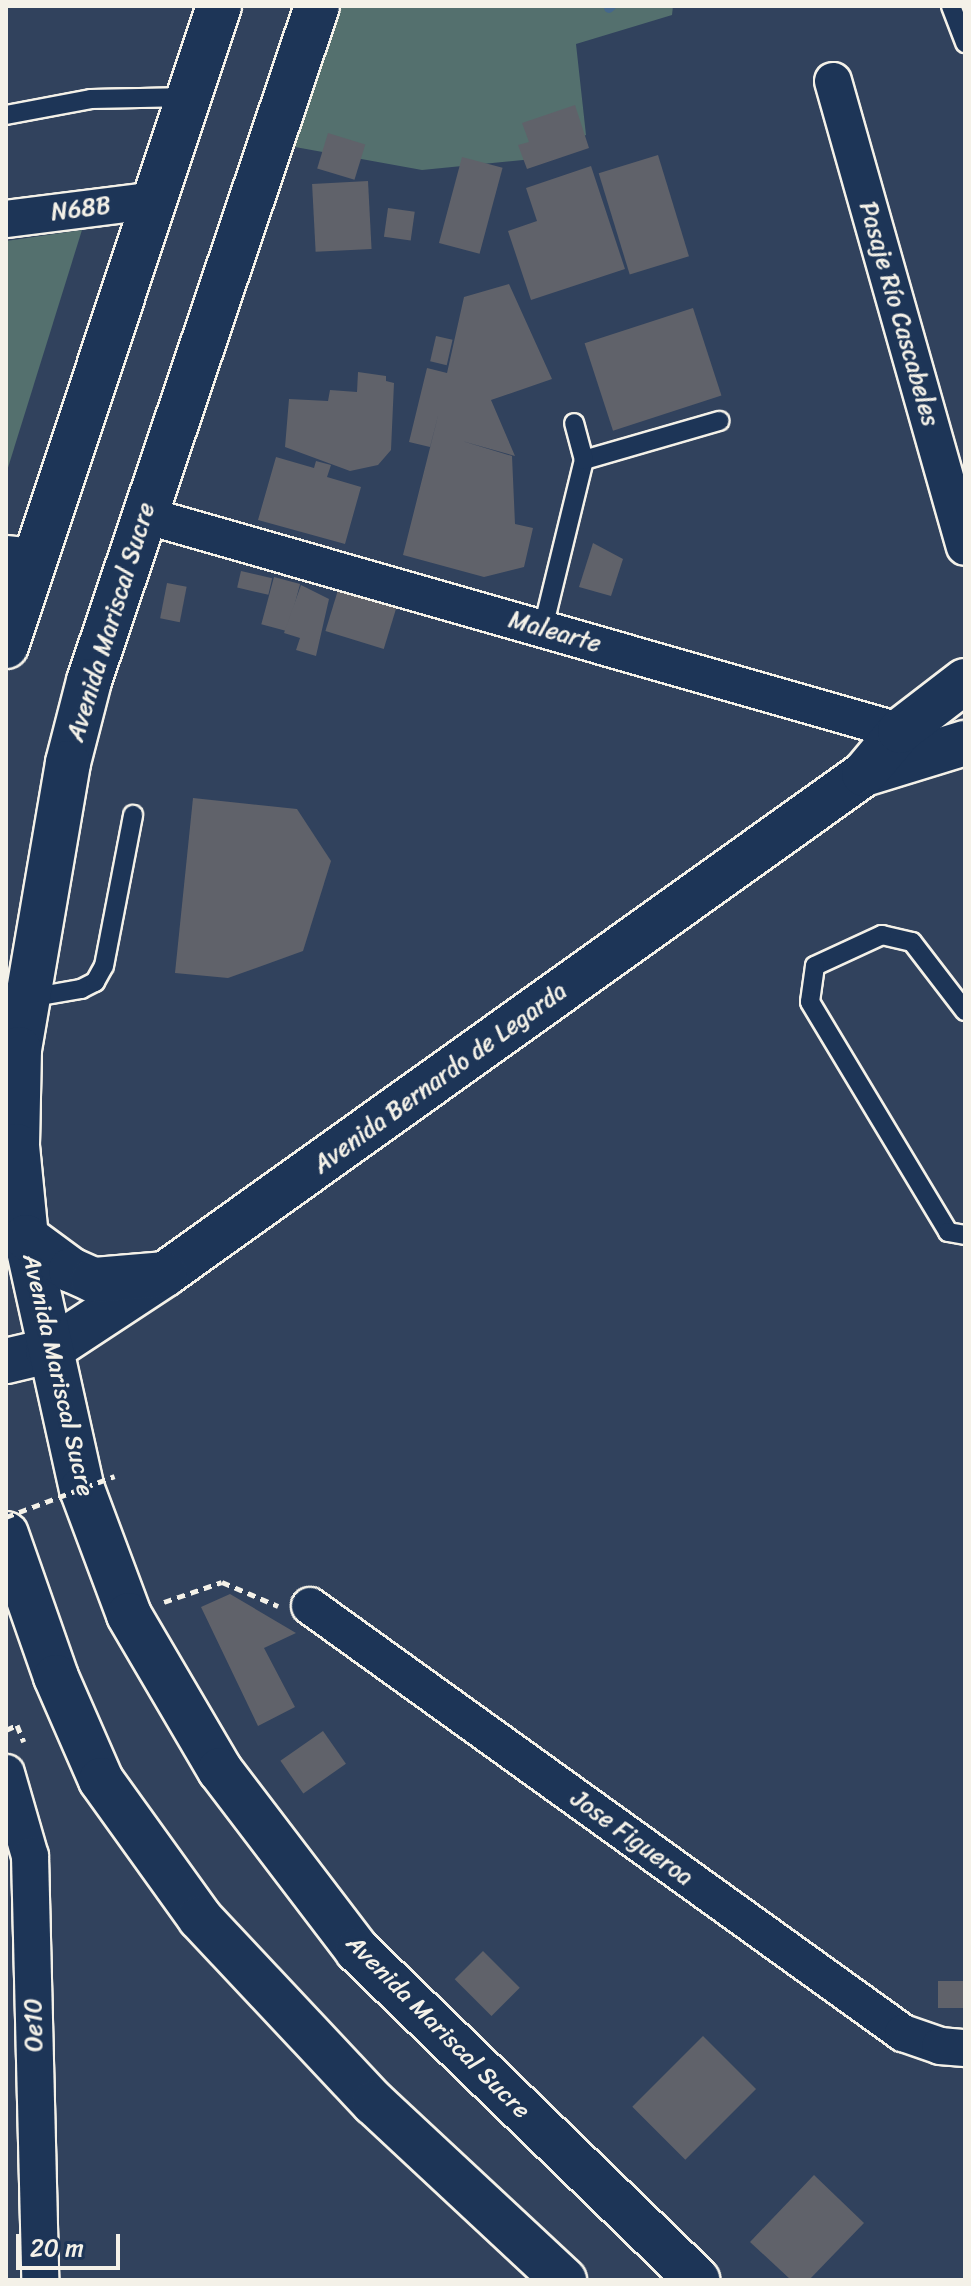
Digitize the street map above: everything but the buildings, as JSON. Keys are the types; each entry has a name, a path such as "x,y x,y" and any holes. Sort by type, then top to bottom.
{"main road":[{"path":"6,646 19,556 156,200 219,6"},
{"name":"Avenida Mariscal Sucre","path":"317,6 280,129 144,515 75,736 26,999 17,1146 26,1237 48,1351 82,1489 129,1615 220,1770 357,1950 697,2280"},
{"name":"Avenida Bernardo de Legarda","path":"6,1361 48,1351 165,1274 864,774 900,731 965,681"},
{"name":"Avenida Bernardo de Legarda","path":"864,774 962,748"},
{"path":"26,1237 71,1270 93,1280 165,1274"},
{"path":"6,1534 56,1677 101,1780 200,1918 374,2103 564,2280"}],"street":[{"name":"Pasaje Río Cascabeles","path":"833,81 965,547"},
{"name":"N68B","path":"6,219 156,200"},
{"name":"Malearte","path":"144,515 962,748"},
{"name":"Jose Figueroa","path":"310,1606 903,2033 940,2046 965,2048"},
{"name":"Oe10","path":"16,1761 30,1856 40,2280"}],"lane":[{"path":"951,6 965,43"},
{"path":"6,115 91,99 189,97"},
{"path":"584,460 719,421"},
{"path":"543,628 584,460 574,423"},
{"path":"26,999 95,982 110,943 133,815"},
{"path":"965,1011 912,942 882,935 815,966 810,1002 948,1232 965,1235"}],"path":[{"path":"6,1517 115,1476"},
{"path":"129,1615 222,1582 285,1609 310,1606"},
{"path":"6,1730 17,1725 16,1761"}],"green space":[{"path":"319,6 673,6 672,15 576,44 586,135 533,159 422,170 284,145"},
{"path":"82,230 6,474 6,241"}]}
